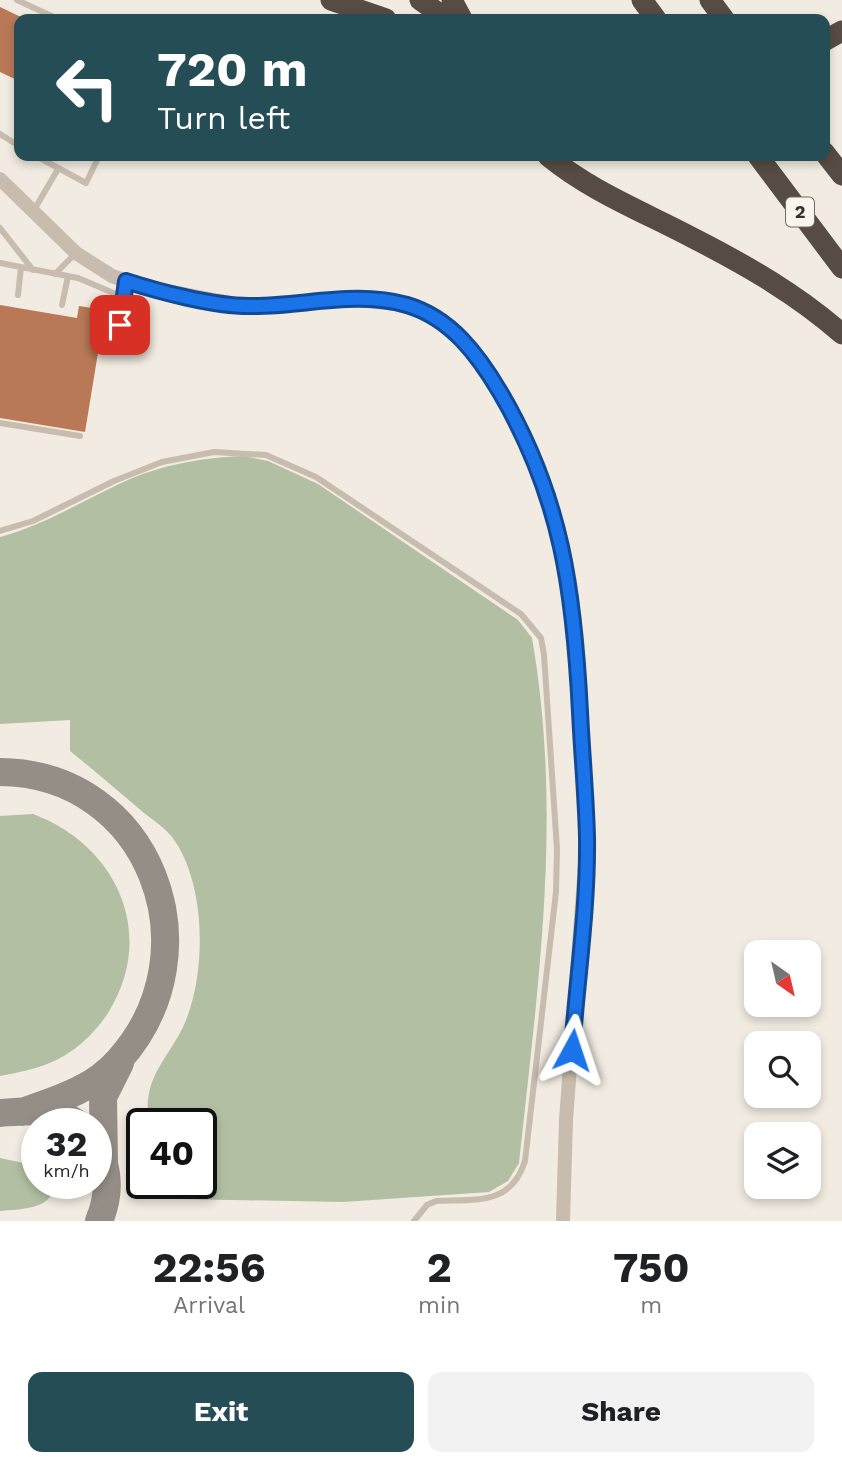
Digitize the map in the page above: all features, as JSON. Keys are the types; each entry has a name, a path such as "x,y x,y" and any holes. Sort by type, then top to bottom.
{"highway":[{"path":"331,0 372,14"},
{"path":"420,0 440,14"},
{"path":"830,160 842,175"},
{"path":"556,161 620,204 693,237 780,287 808,304 842,334"},
{"name":"2","path":"762,161 842,268"}],"street":[{"path":"0,179 76,253 112,276 126,281 246,306 345,299 407,305 435,318 460,337 483,364 525,441 559,531 567,567 579,689 587,838 566,1120 563,1221"}],"lane":[{"path":"17,0 47,14"},
{"path":"44,161 86,183 97,161"},
{"path":"34,210 58,169"},
{"path":"0,228 33,270"},
{"path":"55,274 76,253"},
{"path":"0,263 68,276 123,297"},
{"path":"18,295 21,267"},
{"path":"62,305 68,276"},
{"path":"116,352 126,281"},
{"path":"0,423 80,436"},
{"path":"0,531 33,521 114,481 162,462 214,452 266,455 292,464 350,499 521,614 541,638 556,805 556,892 525,1161 520,1176 510,1188 496,1197 436,1201 427,1205 414,1221"}],"green space":[{"path":"243,456 268,461 318,484 518,620 532,638 546,770 547,836 540,965 519,1163 508,1181 489,1192 343,1202 179,1199 217,1199 217,1108 148,1108 152,1083 183,1027 196,982 200,930 192,879 184,856 172,837 70,751 70,720 0,724 0,537 44,521 128,480 160,468"},
{"path":"33,814 62,828 87,847 106,869 120,895 128,923 129,953 123,983 108,1013 83,1042 40,1067 0,1076 0,816"},
{"path":"0,1158 21,1163 21,1199 48,1199 35,1206 0,1211"}],"building":[{"path":"0,7 15,14 14,79 0,72"},
{"path":"0,305 77,318 79,306 105,310 85,432 0,418"}],"taxiway":[{"path":"0,772 52,780 96,802 129,835 152,876 164,921 163,969 148,1016 119,1060 87,1086 33,1108"},
{"path":"103,1108 103,1097 120,1063"},
{"path":"0,1113 21,1112"},
{"path":"99,1221 106,1199"}],"route":[{"path":"120,325 126,281 197,298 246,306 373,299 407,305 435,318 460,337 483,364 525,441 559,531 567,567 579,689 587,838 581,954 572,1050"}]}
